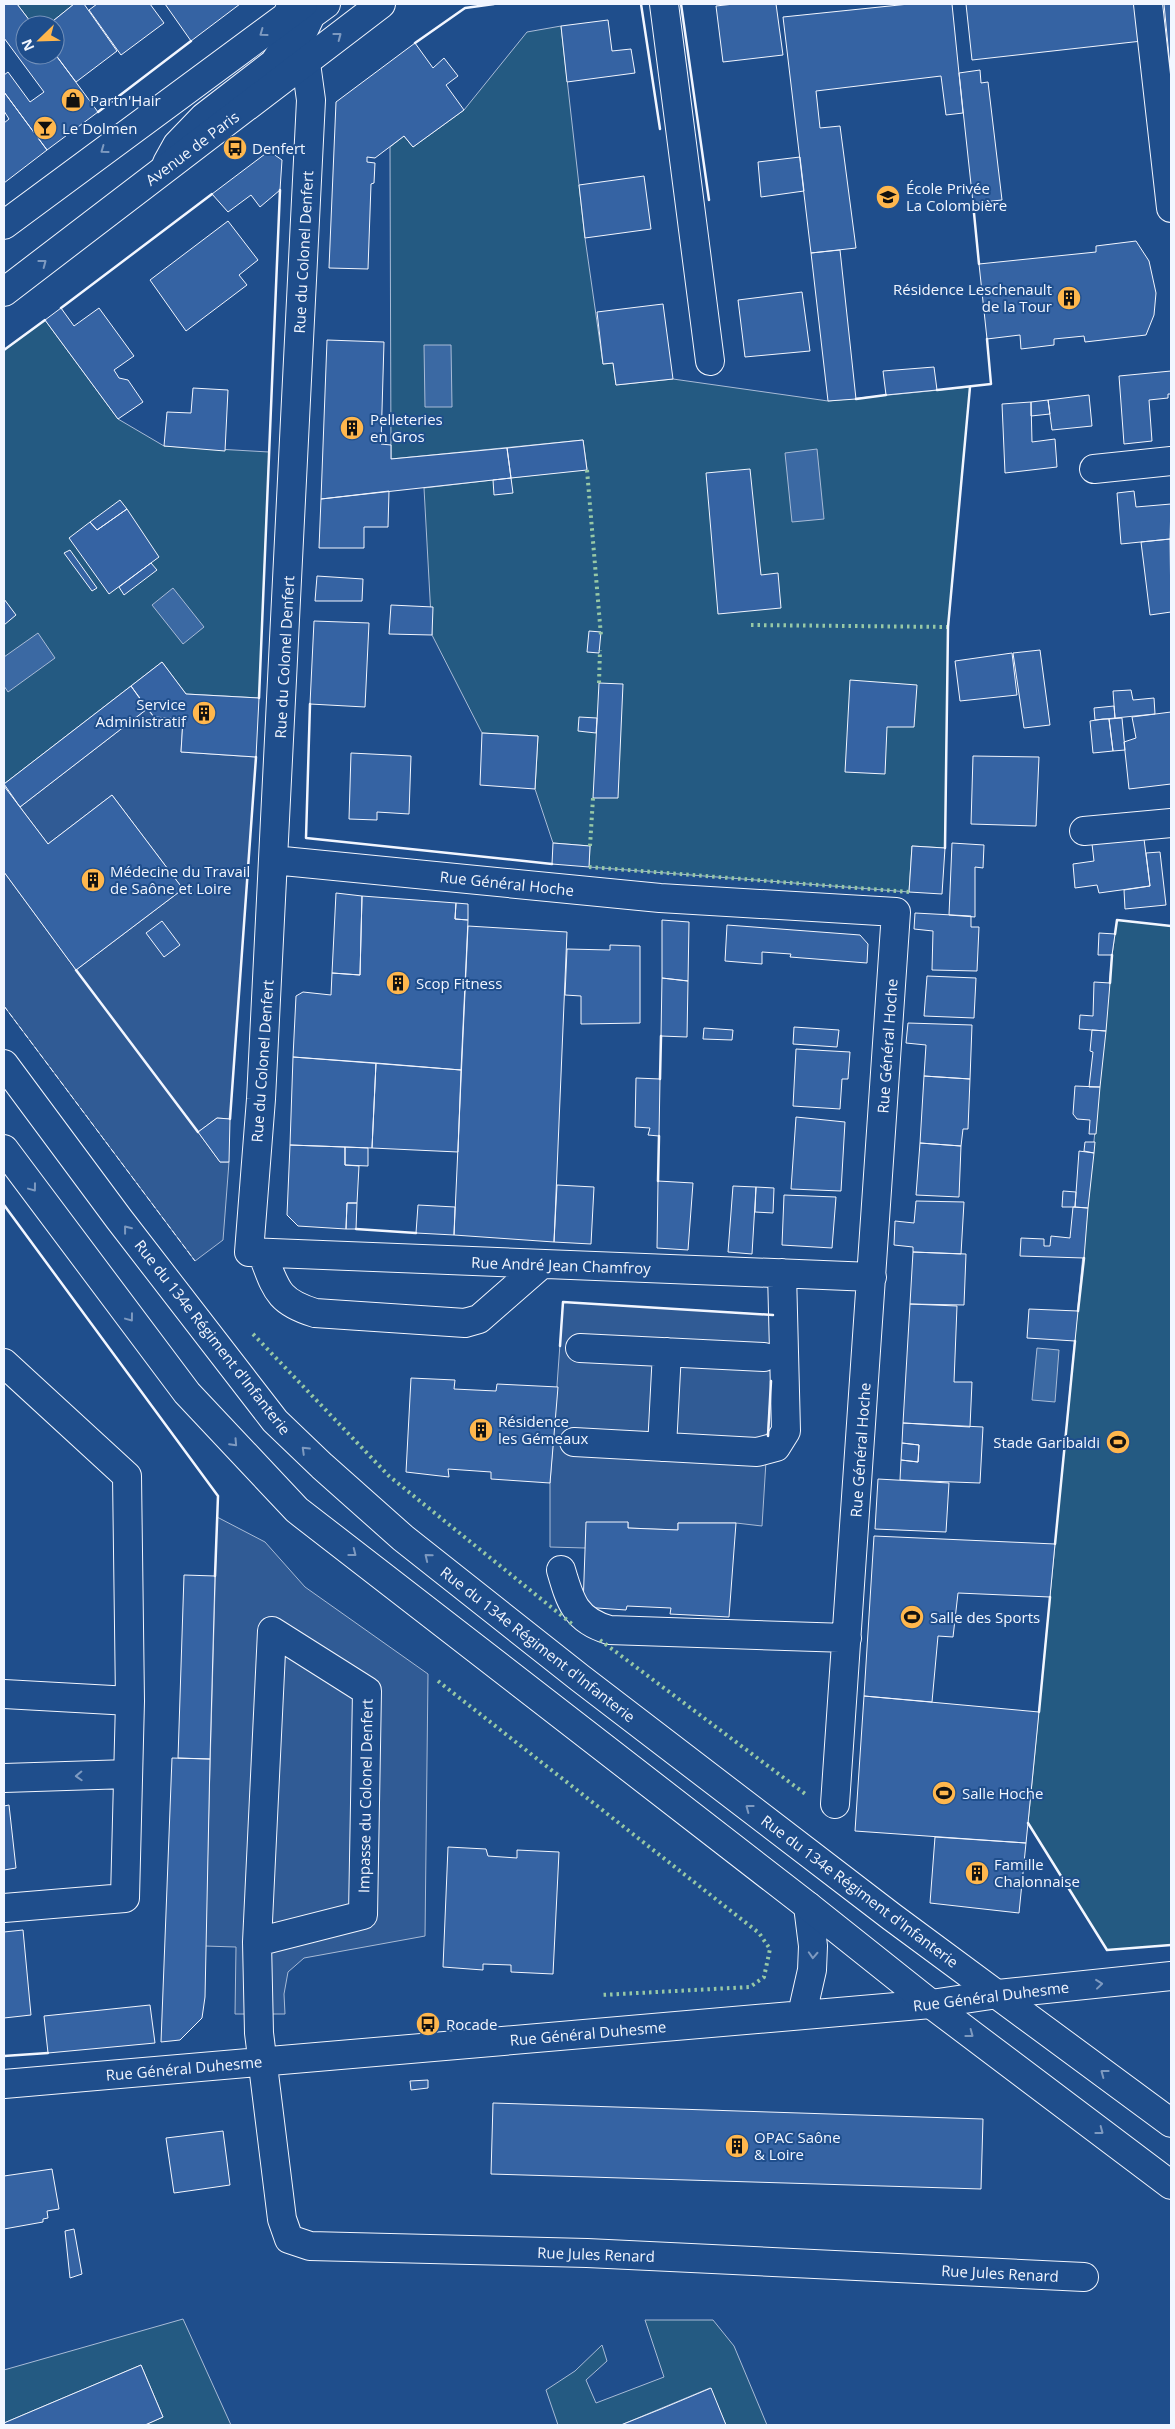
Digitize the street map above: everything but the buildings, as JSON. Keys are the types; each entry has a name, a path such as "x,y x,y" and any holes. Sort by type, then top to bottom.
{"street":[{"name":"Rue du Colonel Denfert","path":"256,1253 273,860 310,110 302,34 311,15 326,4"},
{"name":"Avenue de Paris","path":"4,292 381,4"},
{"path":"664,4 710,361"},
{"path":"1148,4 1171,208"},
{"path":"164,169 178,145 204,118 274,63 289,42 292,7"},
{"path":"4,225 292,7"},
{"path":"1094,469 1171,461"},
{"path":"1084,831 1171,823"},
{"name":"Rue Général Hoche","path":"273,860 660,898 896,912 835,1804"},
{"name":"Rue du 134e Régiment d'Infanterie","path":"4,1064 119,1219 275,1421 322,1466 403,1538 580,1678 884,1911 1171,2123"},
{"path":"4,1149 187,1393 297,1510 808,1906 931,2004 1171,2185"},
{"path":"256,1253 279,1293 294,1307 315,1313 465,1323 479,1319 542,1264"},
{"name":"Rue André Jean Chamfroy","path":"256,1253 872,1277"},
{"path":"574,1442 757,1452 776,1447 786,1431 782,1273"},
{"path":"580,1348 764,1357"},
{"path":"662,1447 667,1352"},
{"path":"4,1363 127,1476 130,1701 125,1898 4,1908"},
{"path":"561,1570 569,1596 577,1610 587,1621 609,1630 847,1638"},
{"name":"Impasse du Colonel Denfert","path":"258,1942 363,1915 367,1691 272,1631 258,1942 259,2033 262,2061"},
{"path":"4,1694 130,1701"},
{"path":"4,1778 128,1774"},
{"path":"802,2014 813,1962 808,1906"},
{"name":"Rue Général Duhesme","path":"4,2084 931,2004 998,1994 1171,1976"},
{"name":"Rue Jules Renard","path":"262,2061 284,2230 289,2239 310,2246 607,2253 753,2260 795,2264 1084,2277"}],"shaded area":[{"path":"17,4 74,4 60,15 25,15"},
{"path":"561,26 585,238 603,364 613,363 616,385 673,379 828,401 970,387 948,627 945,848 912,846 909,892 589,867 590,846 553,843 535,789 538,736 482,733 432,635 424,488 587,469 583,440 391,459 390,147 404,136 413,147 464,110 527,32"},
{"path":"45,320 118,419 164,446 269,452 259,698 186,694 162,662 4,784 4,350"},
{"path":"424,345 451,345 452,407 425,407"},
{"path":"817,449 824,519 792,522 785,453"},
{"path":"173,588 204,627 183,644 152,605"},
{"path":"38,633 55,658 8,692 4,686 4,657"},
{"path":"147,709 154,717 183,719 181,752 256,757 230,1119 217,1118 198,1132 220,1162 229,1162 223,1240 195,1261 4,1006 4,872 76,970 183,889 112,795 48,844 20,807"},
{"name":"Stade Garibaldi","path":"1117,920 1171,926 1171,1945 1107,1950 1028,1823 1112,955"},
{"path":"563,1302 775,1315 762,1526 736,1523 678,1523 678,1530 628,1528 628,1522 585,1548 550,1547 550,1483"},
{"path":"1037,1348 1059,1350 1055,1402 1032,1400"},
{"path":"217,1517 265,1542 305,1587 428,1674 425,1936 304,1958 288,1972 284,1994 285,2014 235,2014 236,1947 205,1946"},
{"path":"183,2319 231,2425 145,2425 163,2417 141,2365 4,2423 4,2370"},
{"path":"645,2320 713,2320 734,2346 767,2425 726,2425 710,2388 621,2425 558,2425 546,2390 575,2371 602,2345 607,2361 586,2380 596,2403 664,2377"}],"hedge":[{"path":"587,470 601,636"},
{"path":"751,625 948,627"},
{"path":"599,683 600,650"},
{"path":"590,846 593,798"},
{"path":"589,867 909,892"},
{"path":"253,1334 389,1476 572,1624"},
{"path":"600,1640 808,1796"},
{"path":"438,1681 759,1933 770,1949 764,1977 750,1987 601,1995"}],"fence":[{"path":"4,1006 195,1261"}],"wall":[{"path":"415,43 465,8 494,4"},
{"path":"641,4 660,129"},
{"path":"681,4 709,200"},
{"path":"98,112 191,41"},
{"path":"259,698 280,190"},
{"path":"61,308 212,194"},
{"path":"973,203 979,264"},
{"path":"4,350 45,320"},
{"path":"937,390 991,384 987,339"},
{"path":"945,848 948,627 970,387"},
{"path":"856,399 886,395"},
{"path":"310,704 306,838 552,864"},
{"path":"230,1119 256,757"},
{"path":"1115,934 1117,920 1171,926"},
{"path":"1110,983 1112,955"},
{"path":"76,970 198,1132"},
{"path":"660,1079 661,1036"},
{"path":"658,1181 659,1136"},
{"path":"4,1205 218,1496 215,1576"},
{"path":"356,1229 416,1233"},
{"path":"1078,1311 1084,1258"},
{"path":"560,1346 563,1302 773,1315"},
{"path":"1055,1544 1075,1341"},
{"path":"768,1436 771,1381"},
{"path":"1039,1712 1050,1597"},
{"path":"1028,1823 1107,1950 1171,1945"},
{"path":"4,2056 48,2053"}],"place":[{"name":"Partn'Hair","path":"73,100"},
{"name":"Le Dolmen","path":"45,128"},
{"name":"Denfert","path":"235,148"},
{"name":"École Privée La Colombière","path":"888,197"},
{"name":"Résidence Leschenault de la Tour","path":"1069,298"},
{"name":"Pelleteries en Gros","path":"352,428"},
{"name":"Service Administratif","path":"204,713"},
{"name":"Médecine du Travail de Saône et Loire","path":"93,880"},
{"name":"Scop Fitness","path":"398,983"},
{"name":"Résidence les Gémeaux","path":"481,1430"},
{"name":"Stade Garibaldi","path":"1118,1442"},
{"name":"Salle des Sports","path":"912,1617"},
{"name":"Salle Hoche","path":"944,1793"},
{"name":"Famille Chalonnaise","path":"977,1873"},
{"name":"Rocade","path":"428,2024"},
{"name":"OPAC Saône & Loire","path":"737,2146"}]}
